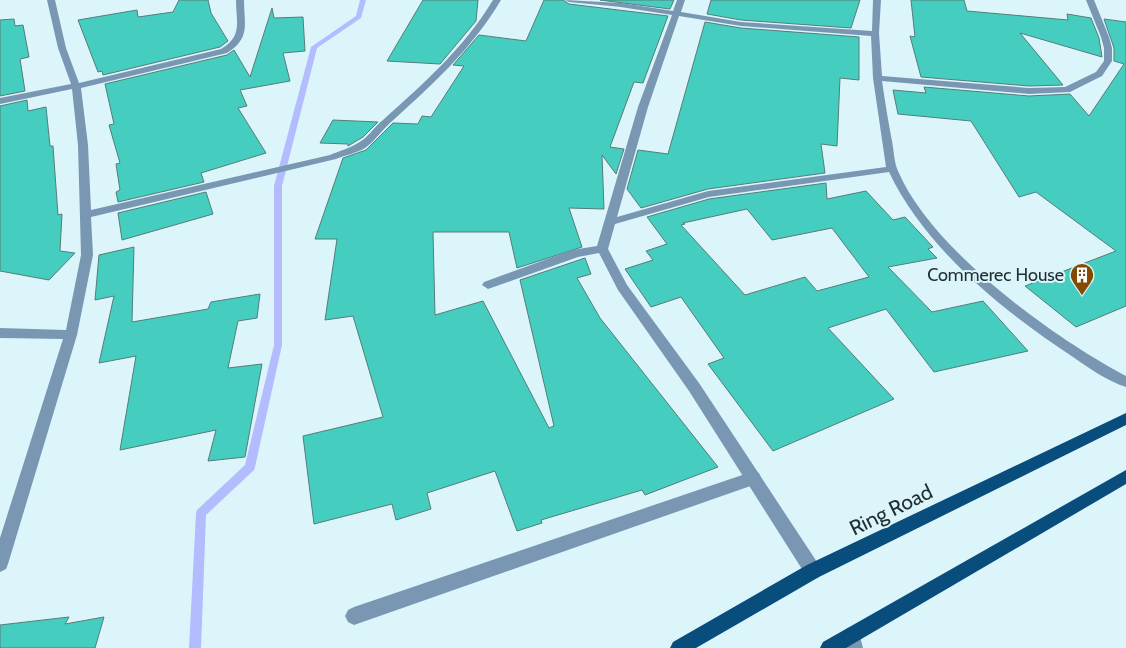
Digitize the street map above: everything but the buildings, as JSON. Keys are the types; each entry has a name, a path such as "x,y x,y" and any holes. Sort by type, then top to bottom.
{"main road":[{"name":"Ring Road","path":"679,648 813,571 1126,419"},
{"path":"829,648 853,642 1126,476"}],"street":[{"path":"0,564 43,431 71,335 87,255 83,145 76,86 62,48 51,0"},
{"path":"0,101 76,86 224,51 235,46 242,34 240,0"},
{"path":"86,215 270,173 333,157 363,146 374,132 456,58 485,23 497,0"},
{"path":"569,0 740,24 874,34"},
{"path":"681,0 643,106 602,249 622,287 694,387 813,571"},
{"path":"878,0 874,34 877,78 892,169 906,198 962,263 1052,336 1089,363 1126,382"},
{"path":"877,78 1030,91 1067,90 1099,74 1108,61 1108,48 1105,37 1090,0"},
{"path":"610,222 708,194 892,169"},
{"path":"488,285 576,253 602,249"},
{"path":"0,333 71,335"},
{"path":"354,616 754,478"}],"waterway":[{"path":"195,648 201,513 250,467 278,345 278,186 314,47 359,17 363,0"}],"place":[{"name":"Commerec House","path":"1082,296"}]}
